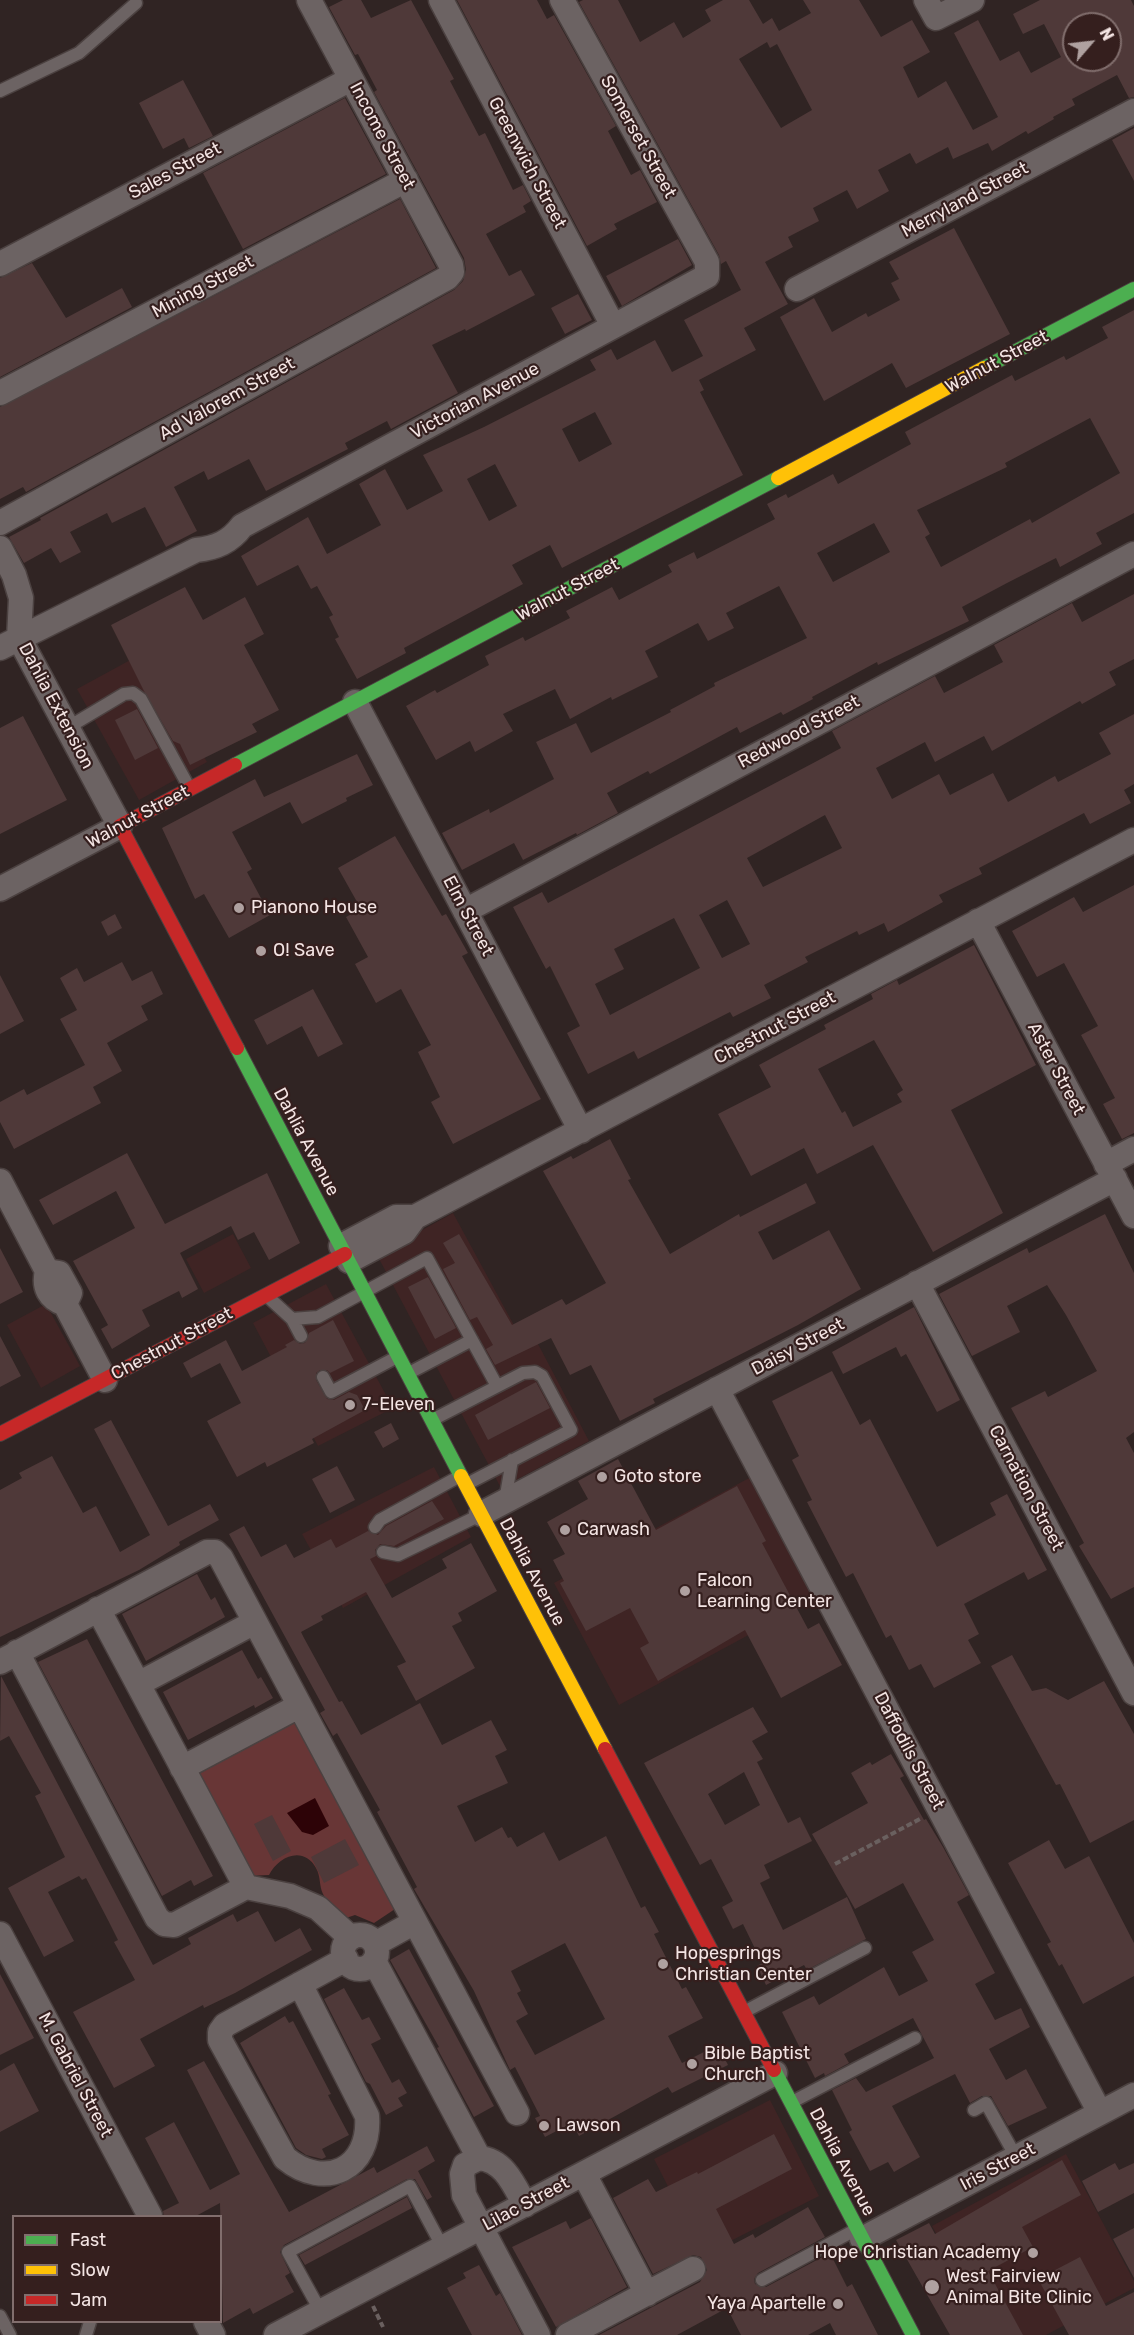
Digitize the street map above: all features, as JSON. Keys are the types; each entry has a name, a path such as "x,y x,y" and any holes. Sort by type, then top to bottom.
{"street":[{"name":"Income Street","path":"309,0 451,265 452,272"},
{"name":"Greenwich Street","path":"441,0 613,326"},
{"name":"Somerset Street","path":"562,0 707,262 707,276"},
{"path":"931,9 972,0"},
{"name":"Sales Street","path":"0,264 351,78"},
{"name":"Merryland Street","path":"797,289 1134,111"},
{"name":"Mining Street","path":"0,393 406,180"},
{"name":"Ad Valorem Street","path":"0,524 447,279 452,272"},
{"name":"Victorian Avenue","path":"10,643 196,550 212,549 233,538 242,526 707,276"},
{"name":"Walnut Street","path":"0,889 1134,289"},
{"name":"Dahlia Extension","path":"0,548 14,575 21,598 10,643 67,728 120,826"},
{"name":"Redwood Street","path":"465,910 1134,554"},
{"name":"Elm Street","path":"356,702 580,1131"},
{"name":"Dahlia Avenue","path":"120,826 913,2335"},
{"name":"Chestnut Street","path":"0,1434 345,1254 404,1232 415,1217 1134,840"},
{"name":"Aster Street","path":"978,921 1134,1216"},
{"name":"Daisy Street","path":"482,1514 917,1283 1110,1171 1134,1149"},
{"path":"0,1181 48,1270 44,1281 48,1292 54,1300 65,1304 105,1380"},
{"name":"Carnation Street","path":"917,1283 1134,1693"},
{"name":"Daffodils Street","path":"717,1389 1100,2113"},
{"path":"472,2161 361,1954 330,1916 308,1903 277,1893 246,1887 174,1925 164,1924 157,1918 8,1657 207,1552 215,1552 221,1558 517,2113"},
{"path":"98,1609 246,1887"},
{"path":"138,1684 255,1622"},
{"path":"182,1768 299,1706"},
{"path":"300,1984 367,2116 368,2132 364,2147 355,2160 342,2170 327,2174 312,2174 297,2168 285,2158 220,2040 220,2032 225,2025 300,1984 361,1954 415,1922"},
{"name":"M. Gabriel Street","path":"0,1934 149,2215"},
{"name":"Lilac Street","path":"276,2335 314,2322 443,2248 775,2073"},
{"name":"Iris Street","path":"860,2234 1016,2157 1134,2095"},
{"path":"472,2161 496,2163 504,2170 525,2205"},
{"path":"472,2161 462,2174 464,2195 538,2335"},
{"path":"584,2174 647,2294"},
{"path":"568,2335 693,2269"}],"lane":[{"path":"0,92 79,53 136,3"},
{"path":"67,728 124,694 133,693 141,699 190,789"},
{"path":"292,1319 318,1317 427,1258 497,1386"},
{"path":"266,1296 292,1319 302,1336"},
{"path":"408,1374 472,1340"},
{"path":"323,1377 331,1392 399,1356"},
{"path":"375,1527 380,1520 512,1460 571,1430 542,1376 535,1372 523,1373 432,1420"},
{"path":"504,1502 512,1460"},
{"path":"383,1552 398,1555 482,1514"},
{"path":"743,2012 865,1948"},
{"path":"791,2103 915,2038"},
{"path":"974,2110 986,2103 1016,2157"},
{"path":"314,2322 288,2252 410,2186 443,2248"},
{"path":"762,2280 860,2234"},
{"path":"0,2316 10,2335"}],"path":[{"path":"835,1864 939,1808"},
{"path":"377,2314 383,2327"}],"shaded area":[{"path":"145,652 207,762 139,800 77,689"},
{"path":"453,1213 516,1329 527,1323 589,1441 501,1488 377,1255"},
{"path":"233,1234 251,1268 204,1293 186,1259"},
{"path":"326,1284 393,1408 318,1446 253,1323"},
{"path":"46,1304 80,1366 41,1388 7,1325"},
{"path":"434,1467 471,1537 343,1608 302,1534"},
{"name":"Falcon Learning Center","path":"751,1477 817,1598 619,1705 554,1583"},
{"path":"292,1714 395,1909 374,1923 355,1915 346,1918 333,1907 323,1894 316,1868 304,1857 298,1855 284,1859 269,1875 246,1876 191,1768"},
{"path":"315,1798 329,1826 313,1835 302,1832 287,1813"},
{"path":"770,2100 819,2196 703,2255 654,2159"},
{"name":"Hope Christian Academy","path":"1066,2154 1134,2281 1134,2288 1046,2335 991,2335 932,2226"}],"building":[{"path":"343,0 361,0 371,18 411,0 454,79 450,81 479,136 485,133 513,190 523,185 531,201 523,206 526,212 486,234 509,276 521,270 535,295 466,331 465,329 432,345 458,393 391,429 387,421 345,443 348,449 266,491 249,459 208,480 204,471 174,487 197,531 166,547 145,507 112,523 107,513 70,532 81,552 60,563 51,548 24,563 9,537 454,290 463,281 466,270 464,258 374,92 377,90 358,54 355,55 329,7"},
{"path":"457,0 537,0 547,19 554,15 616,126 608,131 631,175 640,170 657,202 614,224 617,229 587,246"},
{"path":"618,0 640,42 674,22 683,38 711,21 705,10 723,0 749,0 763,24 772,18 779,31 811,13 803,0 859,0 881,37 912,20 930,52 903,67 918,98 946,81 973,130 998,117 954,33 978,20 1000,61 1019,51 1031,73 1061,57 1044,24 1023,34 1013,14 1040,0 1131,0 1134,6 1134,97 1129,98 1117,75 1072,99 1075,105 1053,117 1054,119 1028,134 1026,131 992,151 988,143 953,159 948,147 916,164 910,153 878,170 889,191 857,209 847,190 813,208 819,221 788,237 793,247 765,262 788,304 744,328 756,350 699,380 704,390 700,392 743,475 562,568 550,545 512,565 523,584 404,648 406,653 357,679 335,639 339,637 329,617 333,615 317,586 311,589 298,565 257,586 241,556 308,517 327,554 381,525 359,484 385,469 407,510 443,491 423,455 596,370 590,360 611,349 617,360 655,340 672,372 703,356 684,320 741,290 726,261 721,264 719,255 579,2","holes":["767,42 770,48 777,44 812,110 781,128 739,59","595,412 612,444 579,462 562,429","495,464 517,506 489,521 467,479"]},
{"path":"183,80 213,136 189,148 184,138 163,149 139,103"},
{"path":"345,98 386,174 243,249 203,173"},
{"path":"1134,128 1134,181 1112,140"},
{"path":"400,199 436,268 26,492 23,487 0,499 0,407"},
{"path":"954,228 1010,334 906,388 892,363 824,401 780,317 814,298 832,332 866,313 868,317 900,300 891,283 899,279 889,262"},
{"path":"678,239 692,265 622,306 606,276"},
{"path":"32,263 66,318 122,288 132,307 0,377 0,278"},
{"path":"578,294 592,320 565,334 551,308"},
{"path":"1134,310 1134,513 1096,533 1102,544 1060,567 1056,558 962,607 969,621 878,665 877,662 783,715 781,712 740,733 737,727 650,774 648,771 607,793 618,813 577,835 576,833 523,860 514,843 462,870 442,833 489,809 490,813 554,779 536,742 576,723 591,753 671,712 670,710 715,686 714,683 807,638 779,586 726,613 734,628 708,641 698,623 645,651 658,677 612,700 611,697 570,719 555,689 503,714 513,731 475,752 470,741 436,760 406,706 435,690 437,693 489,665 485,656 523,637 525,641 570,618 566,611 612,587 619,600 672,572 668,565 694,552 697,559 775,519 767,504 786,494 788,498 833,474 838,484 911,444 905,432 1012,375 1015,381 1064,356 1066,360 1108,338 1102,327","holes":["1090,418 1120,473 1032,523 1030,519 941,567 925,537 930,534 917,510 1007,467 1005,463","874,523 890,552 833,582 817,553"]},
{"path":"185,587 203,620 245,597 264,634 244,645 279,710 252,724 257,732 190,765 180,744 173,741 144,691 111,625"},
{"path":"1134,594 1134,659 1109,672 1116,685 1082,704 1080,701 992,751 984,736 935,762 925,742 876,768 892,799 939,774 950,795 993,773 1008,802 1055,776 1058,782 1111,754 1099,733 1134,714 1134,784 1124,790 1131,803 1090,824 1084,813 979,868 982,874 939,895 943,902 888,932 884,923 859,935 857,931 805,957 808,962 764,985 771,998 733,1017 730,1012 638,1059 634,1051 588,1074 567,1033 580,1026 550,966 546,969 513,907 542,892 548,903 841,748 832,731 935,676 944,693 1003,662 994,645 1072,603 1082,622","holes":["825,815 842,848 763,887 747,858","727,900 750,944 722,958 699,915","674,918 700,968 610,1015 595,984 624,969 614,949"]},
{"path":"137,709 158,748 135,760 115,720"},
{"path":"23,716 67,800 0,834 0,728"},
{"path":"357,754 373,785 302,824 290,802 232,832 252,869 247,872 270,915 229,938 204,894 195,899 162,828 255,779 264,797"},
{"path":"395,836 442,916 446,914 468,953 462,956 541,1099 453,1144 431,1102 440,1097 418,1052 431,1045 401,989 376,1003 355,964 368,957 346,917 361,909 338,868"},
{"path":"1134,885 1134,1133 1122,1139 1103,1104 1115,1098 1081,1035 1098,1026 1064,963 1037,977 1012,931 1074,897 1083,912"},
{"path":"115,914 122,928 108,936 101,922"},
{"path":"974,945 1036,1065 951,1110 1003,1213 933,1252 873,1145 817,1174 804,1148 751,1176 718,1114 771,1087 759,1065 826,1029 824,1025 873,999 871,994 897,980 899,985","holes":["874,1040 903,1090 897,1094 902,1102 853,1127 845,1111 842,1113 818,1069"]},
{"path":"122,962 132,981 152,971 163,994 141,1006 148,1020 107,1043 122,1071 93,1087 101,1103 14,1149 0,1122 0,1102 24,1089 27,1095 85,1065 60,1019 77,1010 60,978 77,968 84,982"},
{"path":"0,975 24,1021 0,1034"},
{"path":"313,989 343,1044 318,1057 302,1026 267,1045 254,1020"},
{"path":"610,1139 631,1179 628,1180 670,1254 739,1214 740,1217 806,1183 816,1203 758,1232 773,1260 829,1230 861,1289 798,1325 653,1399 655,1403 620,1421 591,1365 570,1375 551,1338 495,1365 486,1349 493,1345 477,1317 470,1320 443,1269 455,1263 443,1243 459,1234 512,1325 562,1299 566,1305 606,1283 543,1171 571,1156 573,1159"},
{"path":"127,1153 165,1224 267,1173 300,1243 269,1260 254,1232 238,1240 231,1226 180,1253 198,1289 182,1298 179,1291 142,1310 150,1326 112,1349 101,1329 108,1325 73,1261 135,1228 116,1191 53,1225 39,1200"},
{"path":"1105,1214 1134,1273 1134,1432 1126,1438 1134,1453 1134,1587 1111,1599 1079,1546 1084,1543 1011,1408 1045,1391 1048,1397 1097,1371 1066,1315 1047,1285 1007,1306 1020,1332 972,1356 939,1294 1027,1248 1029,1253"},
{"path":"0,1248 23,1292 0,1304"},
{"path":"428,1277 456,1328 435,1339 408,1287"},
{"path":"914,1307 960,1400 937,1412 906,1354 901,1357 896,1347 843,1374 832,1352"},
{"path":"333,1320 354,1361 330,1373 327,1370 320,1370 316,1373 316,1380 327,1399 334,1400 349,1392 357,1395 365,1410 312,1439 314,1443 267,1467 265,1462 237,1477 207,1421 241,1403 220,1363 191,1378 183,1363 226,1340 242,1371 287,1347 285,1345 294,1340 300,1344 305,1343 309,1333"},
{"path":"0,1336 21,1376 0,1387"},
{"path":"832,1371 860,1425 870,1419 937,1547 996,1515 990,1503 1007,1494 1047,1570 1028,1580 1024,1572 964,1604 979,1634 968,1640 981,1663 934,1688 921,1664 909,1670 891,1635 886,1638 853,1573 846,1577 807,1502 812,1500 792,1460 799,1456 772,1401"},
{"path":"536,1382 550,1408 488,1440 475,1415"},
{"path":"111,1420 168,1526 210,1504 219,1520 179,1542 180,1545 139,1570 0,1637 0,1490 22,1478 19,1473 52,1456 83,1513 96,1506 120,1552 150,1535 94,1429"},
{"path":"391,1423 399,1439 383,1448 374,1432"},
{"name":"Falcon Learning Center","path":"618,1459 656,1530 737,1486 766,1541 762,1543 808,1629 819,1623 842,1665 781,1698 745,1630 658,1681 640,1648 649,1643 630,1608 586,1631 560,1583 564,1581 553,1560 565,1554 547,1522 588,1499 578,1481"},
{"path":"337,1466 355,1500 330,1513 312,1479"},
{"path":"432,1501 444,1519 394,1546 380,1544 375,1550 376,1556 370,1559 392,1598 447,1568 442,1559 471,1543 497,1591 458,1613 462,1621 452,1626 475,1668 416,1701 397,1666 406,1662 366,1592 321,1616 323,1620 301,1632 339,1702 342,1701 361,1735 420,1703 442,1745 491,1720 507,1750 495,1756 508,1783 457,1806 475,1842 502,1827 517,1847 544,1832 559,1861 606,1836 641,1908 645,1906 659,1932 654,1934 682,1989 686,1987 703,2018 668,2036 682,2063 718,2045 728,2065 672,2093 668,2087 579,2136 572,2123 545,2137 535,2118 540,2116 515,2067 510,2070 474,1991 414,1889 417,1887 377,1812 380,1810 337,1733 333,1736 320,1713 325,1710 229,1534 244,1526 261,1557 286,1544 294,1558 331,1539 336,1548 368,1531 378,1535 386,1526","holes":["565,1943 605,2019 535,2055 516,2021 528,2014 517,1993 521,1991 511,1971"]},
{"path":"197,1574 211,1600 215,1597 225,1617 146,1661 122,1614"},
{"path":"87,1639 213,1876 194,1886 191,1880 162,1896 38,1662"},
{"path":"242,1650 258,1679 261,1677 273,1698 255,1708 254,1705 188,1740 163,1692"},
{"path":"1012,1655 1032,1691 1046,1688 1068,1700 1104,1681 1134,1734 1134,1820 1090,1843 1060,1784 1056,1785 991,1666"},
{"path":"1,1676 153,1965 191,1944 188,1938 233,1914 237,1922 258,1911 275,1942 300,1928 312,1950 235,1993 204,2008 203,2005 140,2039 155,2066 114,2088 73,2012 135,1980 114,1942 118,1940 86,1878 82,1880 79,1876 48,1892 74,1941 44,1957 8,1888 65,1857 35,1796 41,1793 9,1736 0,1741"},
{"path":"753,1707 768,1732 752,1741 763,1759 757,1762 788,1823 800,1817 812,1841 764,1865 770,1878 760,1883 783,1930 847,1897 866,1939 807,1970 804,1965 766,1985 757,1966 762,1963 743,1924 733,1929 722,1907 733,1901 711,1859 700,1865 644,1763","holes":["744,1772 760,1805 725,1825 708,1794"]},
{"path":"891,1754 904,1776 900,1778 924,1820 926,1819 943,1847 969,1895 957,1902 995,1973 975,1984 995,2020 1021,2008 1030,2027 989,2049 1006,2080 1026,2069 1047,2108 1008,2126 991,2096 982,2096 970,2103 955,2074 892,2106 920,2157 894,2172 888,2162 870,2171 849,2132 852,2130 832,2090 856,2078 866,2092 934,2058 913,2018 844,2054 849,2063 825,2076 824,2073 815,2078 782,2012 814,1996 819,2005 884,1967 899,1996 928,1981 912,1952 934,1940 903,1883 855,1909 812,1834 868,1803 851,1773"},
{"path":"272,1815 291,1851 273,1861 254,1824"},
{"path":"345,1839 359,1865 324,1883 311,1857"},
{"path":"1049,1840 1065,1869 1089,1856 1134,1943 1134,1976 1083,2004 1062,1964 1059,1966 1047,1944 1051,1942 1008,1863"},
{"path":"409,1949 494,2106 474,2117 437,2048 439,2047 390,1960"},
{"path":"0,1974 34,2038 0,2055"},
{"path":"344,1988 362,2020 369,2017 381,2039 371,2044 392,2083 399,2079 407,2093 398,2098 403,2106 386,2115 370,2084 366,2082 324,1999"},
{"path":"285,2016 289,2023 293,2021 331,2094 328,2095 349,2135 322,2149 326,2157 322,2159 306,2155 296,2148 240,2043"},
{"path":"204,2061 289,2212 374,2167 377,2173 427,2146 435,2161 418,2171 432,2197 427,2200 415,2179 407,2179 284,2245 280,2252 290,2273 285,2276 294,2292 253,2314 250,2308 223,2323 220,2203 198,2215 164,2215 163,2211 179,2203 145,2138 174,2122 210,2190 240,2174 187,2070"},
{"path":"14,2063 39,2111 0,2132 0,2071"},
{"path":"774,2134 792,2169 716,2209 734,2244 753,2234 755,2238 808,2207 825,2237 758,2273 754,2279 755,2284 766,2287 830,2253 847,2287 852,2284 878,2335 836,2335 830,2323 808,2335 741,2335 727,2308 677,2335 599,2335 700,2282 707,2270 701,2257 693,2255 653,2274 613,2198 648,2179 656,2192 697,2172 698,2174"},
{"path":"1062,2160 1081,2195 1022,2227 1033,2247 988,2271 1023,2335 950,2335 896,2240 929,2223 935,2234"},
{"path":"1115,2163 1119,2170 1134,2163 1134,2193 1098,2212 1082,2181"},
{"path":"407,2197 412,2208 305,2265 299,2255"},
{"path":"591,2218 627,2287 556,2327 512,2247 566,2221 570,2229"},
{"path":"1134,2228 1134,2278 1113,2239"},
{"path":"1080,2257 1106,2306 1134,2292 1134,2335 1069,2335 1038,2279"},
{"path":"479,2265 496,2296 500,2293 522,2335 472,2335 447,2288 466,2278 463,2273"}],"traffic: fast":[{"path":"984,368 1134,289"},
{"path":"235,765 778,478"},
{"path":"237,1048 461,1476"},
{"path":"774,2070 913,2335"}],"traffic: slow":[{"path":"778,478 984,368"},
{"path":"461,1476 605,1749"}],"traffic: jam":[{"path":"235,765 120,826 237,1048"},
{"path":"0,1434 345,1254"},
{"path":"605,1749 774,2070"}],"place":[{"name":"Pianono House","path":"239,908"},
{"name":"O! Save","path":"261,951"},
{"name":"7-Eleven","path":"350,1405"},
{"name":"Goto store","path":"602,1477"},
{"name":"Carwash","path":"565,1530"},
{"name":"Falcon Learning Center","path":"685,1591"},
{"name":"Hopesprings Christian Center","path":"663,1964"},
{"name":"Bible Baptist Church","path":"692,2064"},
{"name":"Lawson","path":"544,2126"},
{"name":"Hope Christian Academy","path":"1033,2253"},
{"name":"West Fairview Animal Bite Clinic","path":"932,2287"},
{"name":"Yaya Apartelle","path":"838,2304"}]}
